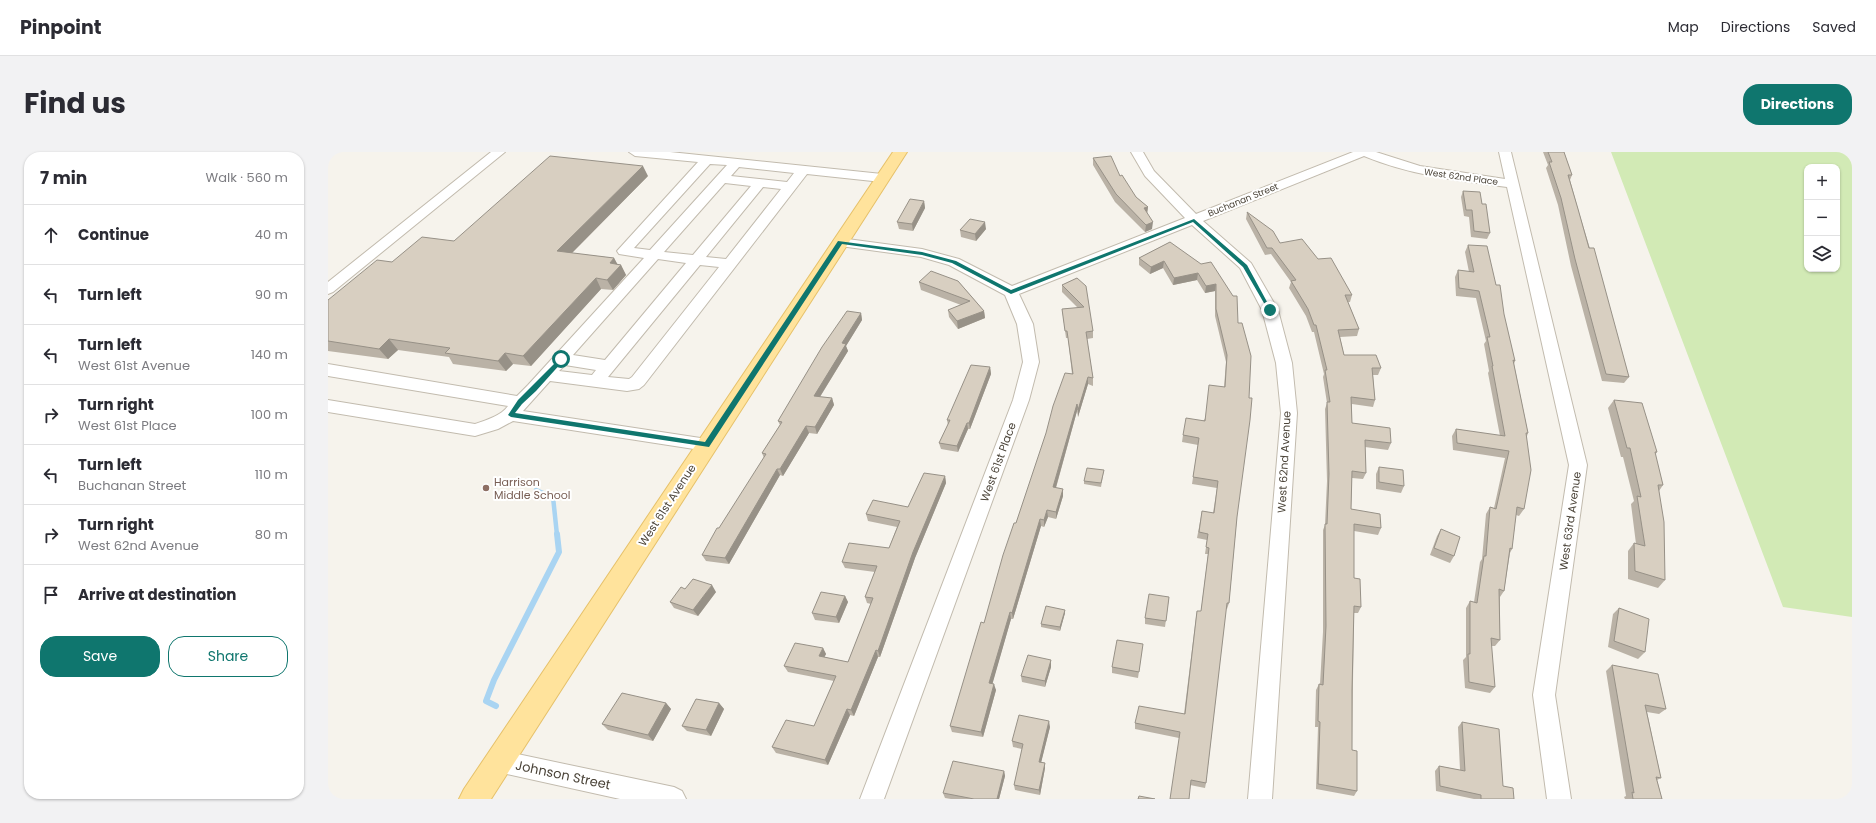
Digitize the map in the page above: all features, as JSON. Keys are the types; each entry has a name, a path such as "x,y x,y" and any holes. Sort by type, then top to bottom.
{"main road":[{"name":"West 61st Avenue","path":"474,799 900,152"}],"street":[{"path":"328,289 499,152"},
{"path":"635,152 882,178"},
{"name":"West 62nd Avenue","path":"1137,152 1149,173 1194,220 1246,266 1270,310 1284,363 1288,413 1260,799"},
{"name":"Buchanan Street","path":"1011,292 1364,152"},
{"name":"West 62nd Place","path":"1364,152 1388,163 1428,173 1512,184"},
{"name":"West 63rd Avenue","path":"1505,152 1578,465 1544,695 1560,799"},
{"path":"707,160 624,251 730,264"},
{"path":"328,406 474,430 492,425 516,408 736,163"},
{"path":"546,375 633,385 638,381 803,170"},
{"path":"722,179 791,186"},
{"path":"596,381 760,183"},
{"path":"840,242 922,254 954,262 1011,292"},
{"name":"West 61st Place","path":"872,799 1021,400 1031,362 1026,324 1011,292"},
{"path":"561,359 608,366"},
{"path":"328,370 707,445"},
{"name":"Johnson Street","path":"498,761 674,799"}],"green space":[{"path":"1611,152 1852,152 1852,617 1783,607"}],"building":[{"path":"1548,152 1564,152 1572,175 1568,175 1589,248 1594,248 1629,377 1606,374 1575,259 1561,198 1549,162 1552,162"},
{"path":"550,156 643,166 557,251 614,258 610,263 621,265 607,280 596,278 523,356 505,353 498,361 445,353 450,348 389,339 379,349 328,341 328,300 377,260 392,262 422,237 454,241"},
{"path":"1111,156 1120,176 1122,175 1136,197 1148,207 1144,208 1153,222 1146,225 1116,194 1093,158"},
{"path":"1463,191 1480,192 1482,204 1486,204 1490,233 1474,231 1472,210 1466,210"},
{"path":"910,199 924,201 912,224 897,222"},
{"path":"1247,212 1273,231 1280,243 1302,239 1318,259 1331,258 1352,295 1345,295 1359,329 1338,330 1344,355 1376,355 1381,368 1372,368 1375,400 1351,397 1352,423 1390,428 1391,443 1365,440 1366,473 1352,471 1351,509 1380,514 1381,528 1354,524 1354,578 1360,579 1361,607 1354,606 1352,690 1352,750 1357,751 1357,791 1318,784 1320,722 1318,721 1319,684 1323,685 1326,626 1325,524 1327,524 1329,474 1327,402 1330,402 1325,370 1327,370 1316,325 1314,325 1308,309 1291,281 1296,280 1272,248 1267,248"},
{"path":"970,219 985,222 975,234 960,230"},
{"path":"1170,242 1201,264 1211,262 1233,296 1237,296 1238,323 1242,323 1251,356 1249,398 1252,398 1250,420 1237,517 1229,603 1227,603 1206,783 1191,780 1189,799 1170,799 1180,732 1135,723 1139,706 1185,714 1197,611 1201,611 1209,548 1206,547 1208,534 1199,532 1202,511 1214,513 1218,481 1193,477 1199,438 1183,435 1186,418 1205,421 1209,385 1225,387 1227,355 1216,309 1216,284 1206,286 1198,273 1174,278 1164,261 1151,267 1139,258"},
{"path":"1468,245 1487,246 1496,285 1500,285 1504,314 1515,361 1513,360 1528,433 1526,433 1531,470 1524,509 1517,507 1512,549 1510,548 1504,591 1499,589 1500,640 1491,638 1495,687 1469,682 1468,654 1470,654 1470,601 1477,603 1484,556 1486,556 1490,507 1496,509 1509,451 1457,443 1456,429 1505,436 1487,337 1490,337 1479,291 1459,288 1458,270 1474,272"},
{"path":"931,271 958,281 984,311 957,321 948,310 970,301 919,282"},
{"path":"1077,278 1086,286 1093,331 1086,332 1093,378 1088,377 1078,410 1077,404 1053,487 1063,489 1056,512 1047,510 1044,520 1040,519 989,683 994,684 981,732 950,726 981,622 984,623 1003,555 1014,523 1016,523 1046,433 1053,406 1065,373 1073,374 1067,331 1065,331 1062,309 1084,307 1062,285"},
{"path":"847,311 861,313 842,343 846,344 814,396 832,398 815,427 806,426 780,469 777,469 725,558 702,555 717,528 719,528 766,454 762,453 782,422 778,421 822,347"},
{"path":"971,365 990,367 969,423 967,423 957,446 939,443 950,420 947,420"},
{"path":"1614,400 1642,403 1657,452 1655,452 1663,485 1658,485 1664,522 1665,580 1635,571 1634,543 1645,546 1637,496 1641,497 1630,448 1627,448"},
{"path":"1379,467 1403,470 1404,486 1379,482"},
{"path":"1087,468 1104,470 1101,483 1084,481"},
{"path":"924,473 945,476 913,552 878,651 876,650 851,710 847,709 825,760 772,747 786,720 814,726 836,676 784,666 795,643 823,648 819,656 848,662 873,598 865,597 877,566 842,562 849,543 889,548 900,521 866,514 873,500 908,507"},
{"path":"1441,529 1460,537 1454,556 1434,548"},
{"path":"693,579 712,585 693,610 670,602 681,587 685,589"},
{"path":"821,592 845,596 836,617 812,613"},
{"path":"1149,594 1169,597 1166,621 1145,618"},
{"path":"1046,606 1065,610 1060,627 1041,624"},
{"path":"1619,608 1649,619 1645,652 1614,641"},
{"path":"1117,640 1143,644 1139,672 1112,667"},
{"path":"1028,655 1051,660 1045,681 1021,676"},
{"path":"1612,665 1658,674 1666,709 1645,705 1661,778 1656,777 1662,799 1633,799 1632,792 1634,793"},
{"path":"622,693 666,703 648,735 602,724"},
{"path":"696,699 719,703 706,730 682,726"},
{"path":"1019,715 1049,721 1039,762 1045,763 1039,790 1014,785 1023,744 1012,741"},
{"path":"1462,722 1499,729 1503,786 1513,788 1514,799 1481,799 1481,795 1440,786 1439,766 1465,771"},
{"path":"953,761 1004,771 997,799 974,799 943,793"},
{"path":"1139,796 1155,799 1138,799"}],"waterway":[{"path":"536,490 553,497 557,535"},
{"path":"496,706 486,701 494,680 559,552 557,534"}],"place":[{"name":"Harrison Middle School","path":"486,488"}],"route":[{"path":"561,359 520,402 511,415 707,445 840,242 922,254 954,262 1011,292 1194,220 1246,266 1270,310"}]}
